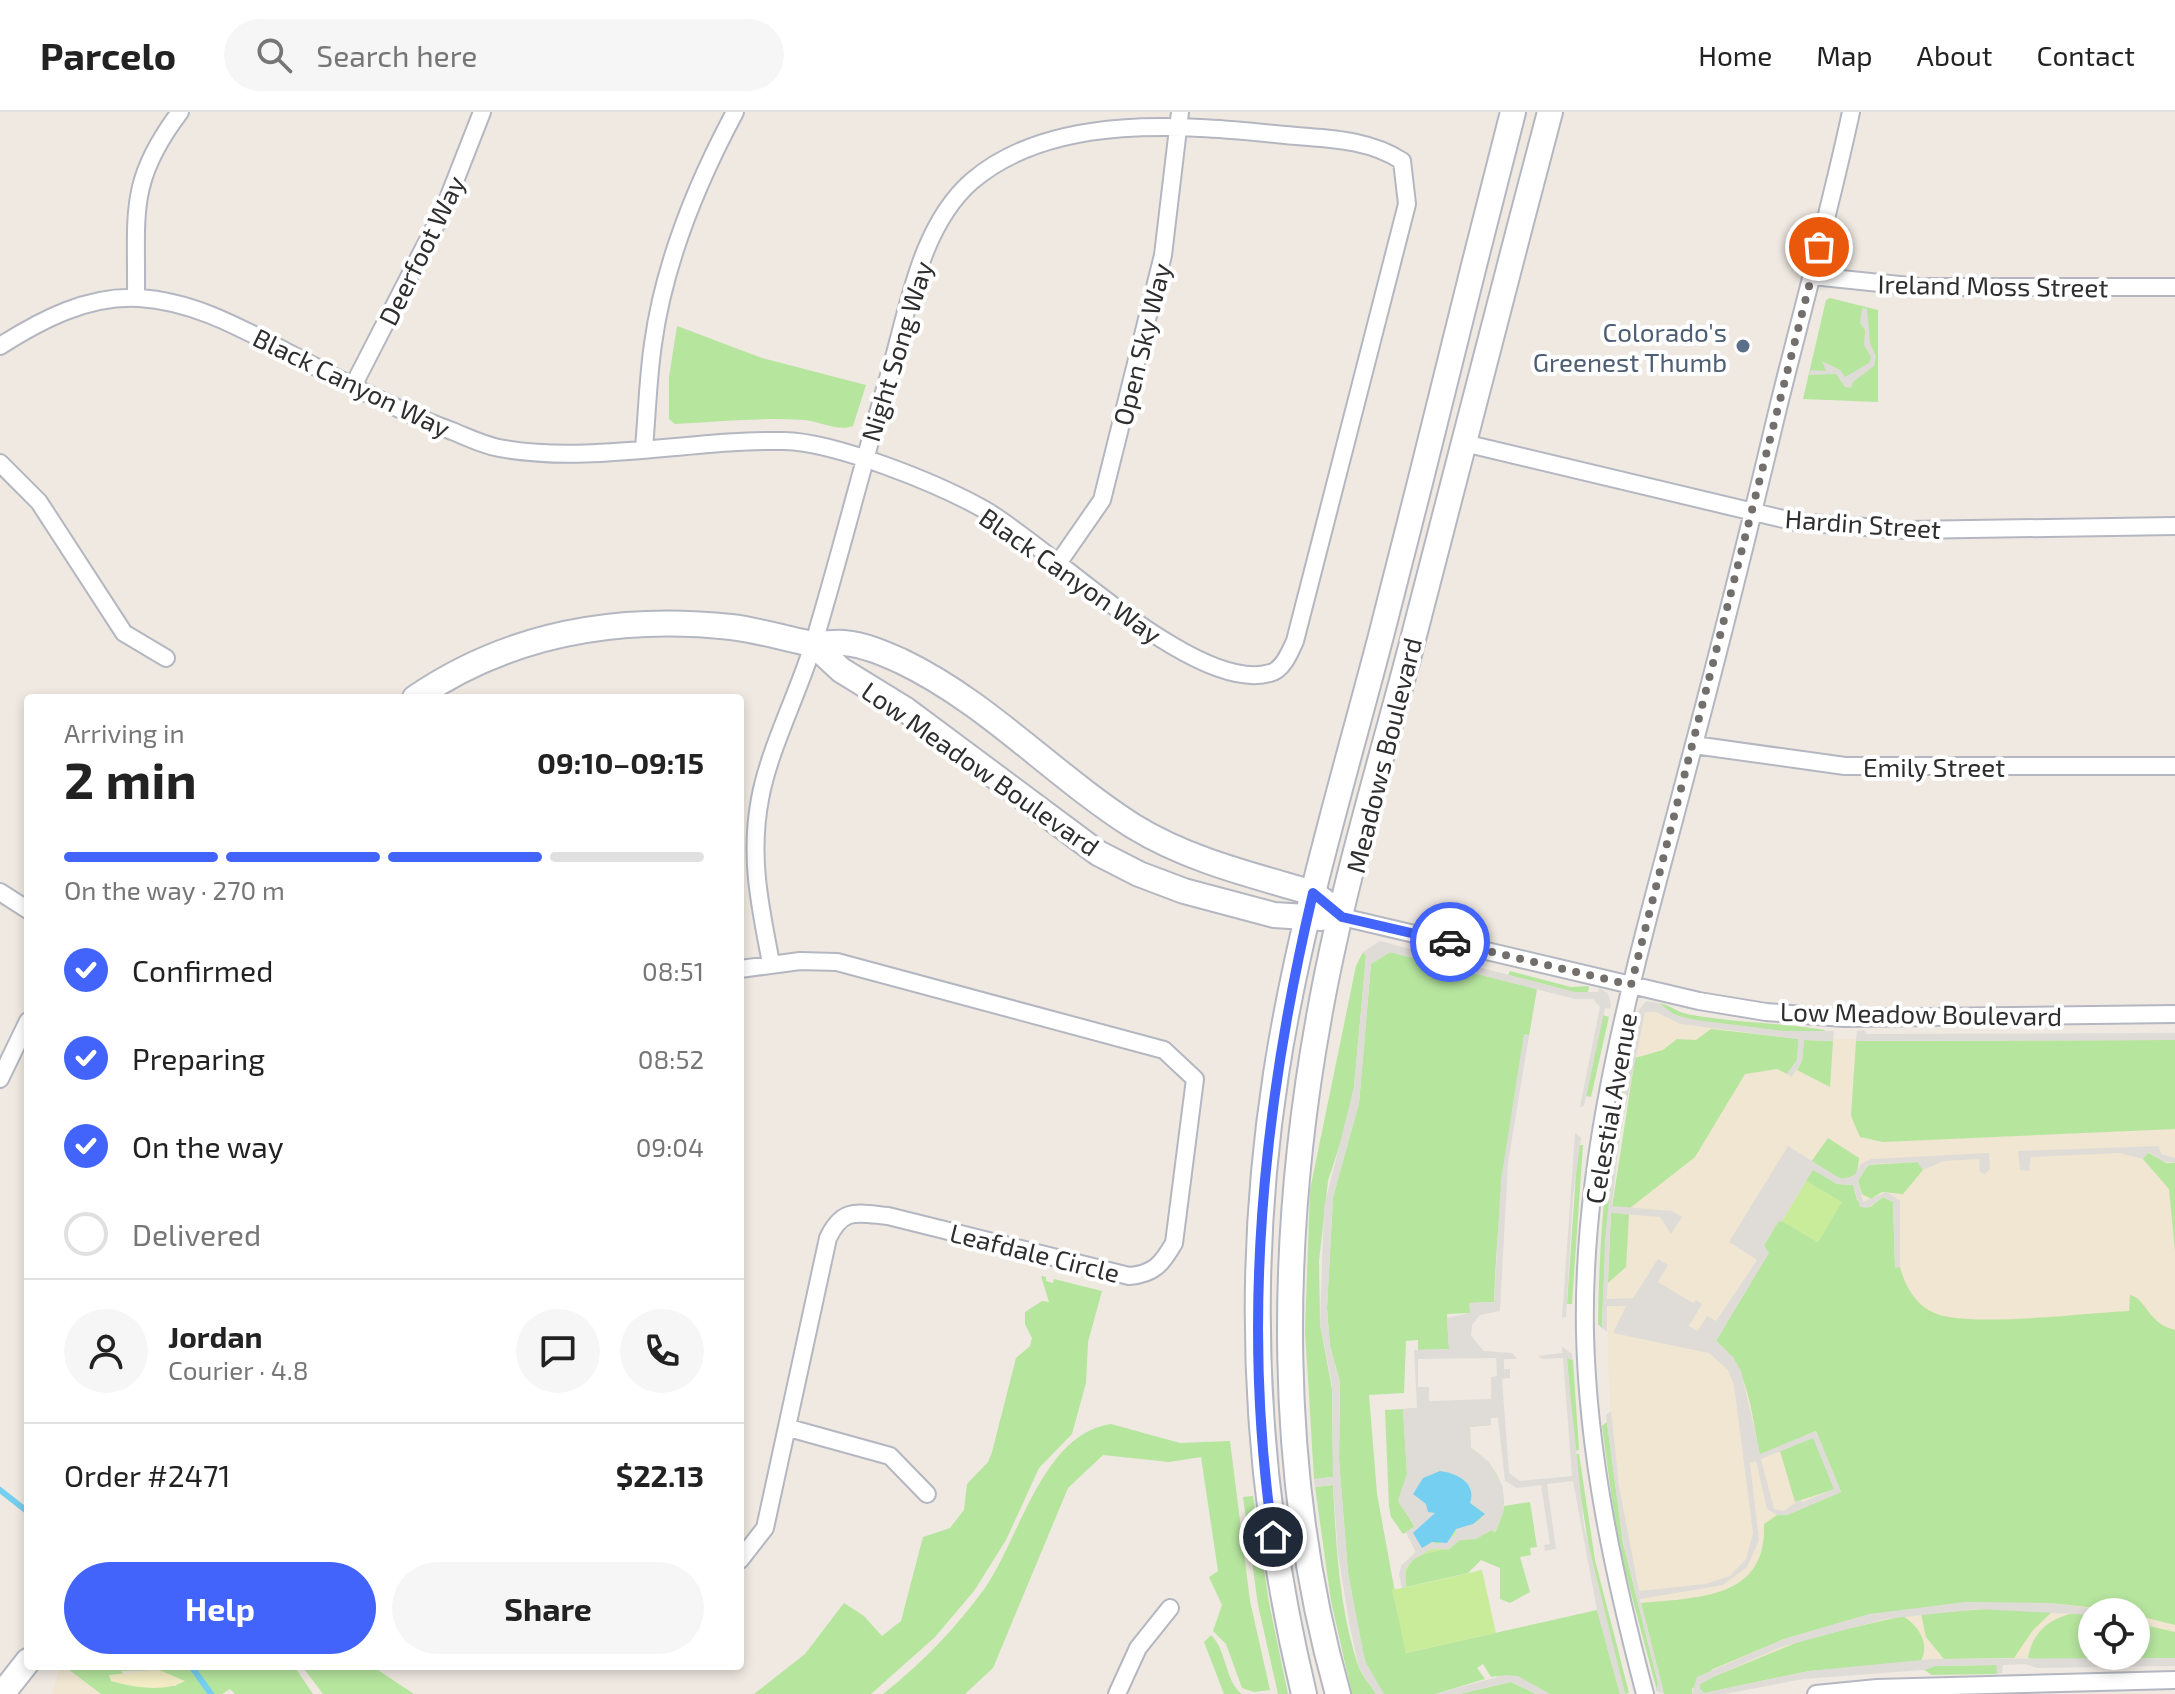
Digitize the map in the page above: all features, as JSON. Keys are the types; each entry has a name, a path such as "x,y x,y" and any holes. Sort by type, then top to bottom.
{"main road":[{"name":"Meadows Boulevard","path":"1304,1694 1289,1633 1269,1510 1257,1316 1268,1132 1288,1006 1313,893 1513,112"},
{"name":"Meadows Boulevard","path":"1338,1694 1310,1566 1302,1506 1290,1317 1295,1196 1304,1113 1319,1013 1342,917 1550,112"},
{"name":"Low Meadow Boulevard","path":"422,694 488,656 527,642 590,627 626,623 734,627 813,644 843,643 872,648 904,662 963,698 1102,804 1168,846 1313,893 1342,917"},
{"name":"Low Meadow Boulevard","path":"813,644 841,670 906,710 1098,853 1139,874 1184,891 1307,920 1342,917"},
{"path":"2,1694 24,1666"}],"street":[{"path":"136,297 137,197 159,141 180,112"},
{"name":"Deerfoot Way","path":"353,386 444,209 482,112"},
{"path":"644,448 653,342 669,273 704,169 735,112"},
{"name":"Celestial Avenue","path":"1645,1694 1617,1588 1598,1480 1585,1330 1595,1180 1602,1126 1631,985 1753,513 1851,112"},
{"name":"Night Song Way","path":"771,963 753,860 760,796 813,644 925,252 946,211 972,181 1019,151 1082,134 1180,118 1361,143 1402,161"},
{"name":"Open Sky Way","path":"1059,562 1102,500 1163,255 1180,118"},
{"name":"Black Canyon Way","path":"0,346 41,320 88,304 136,297 178,303 228,322 417,418 497,448 552,453 787,441 865,457 985,510 1059,562 1149,632 1177,648 1245,676 1274,672 1282,665 1295,641 1407,204 1402,161"},
{"name":"Ireland Moss Street","path":"1812,276 1919,287 2175,287"},
{"name":"Hardin Street","path":"1464,443 1796,522 1906,530 2175,526"},
{"path":"0,463 39,502 124,633 166,658"},
{"name":"Emily Street","path":"1694,745 1845,766 2175,766"},
{"path":"744,810 758,815"},
{"path":"0,892 24,907"},
{"name":"Low Meadow Boulevard","path":"1342,917 1631,985 1766,1012 1844,1018 2175,1014"},
{"name":"Leafdale Circle","path":"744,968 771,963 837,962 1164,1050 1195,1079 1174,1243 1161,1264 1146,1275 1129,1276 888,1216 853,1212 836,1221 828,1238 765,1528 744,1555"},
{"path":"0,1079 24,1029"},
{"path":"789,1428 890,1456 927,1494"},
{"path":"1117,1694 1138,1648 1170,1608"},
{"path":"1816,1694 1891,1687 2175,1680"}],"shaded area":[{"path":"1862,308 1867,309 1870,343 1876,356 1874,366 1853,382 1851,388 1845,387 1836,374 1809,375 1811,370 1826,371 1822,361 1840,370 1845,377 1869,363 1871,357 1864,345 1865,330 1860,323"},
{"path":"1380,941 1574,992 1598,992 1599,988 1608,993 1611,1005 1610,1009 1605,1008 1584,1106 1580,1107 1600,1007 1593,999 1575,999 1390,952 1371,964 1359,1103 1333,1197 1327,1308 1330,1346 1340,1382 1339,1460 1348,1573 1365,1661 1384,1694 1376,1694 1359,1668 1350,1627 1338,1554 1333,1485 1315,1487 1314,1479 1333,1477 1332,1385 1320,1323 1324,1207 1354,1087 1366,956 1363,952"},
{"path":"1646,1001 1659,1003 1675,1015 1696,1020 1784,1031 1834,1031 1833,1041 1804,1040 1802,1061 1792,1077 1787,1074 1797,1060 1798,1039 1680,1024 1656,1012 1645,1012 1619,1141 1612,1206 1672,1211 1682,1217 1671,1234 1660,1217 1611,1213 1607,1299 1633,1298 1658,1259 1668,1265 1658,1282 1693,1303 1696,1300 1702,1304 1689,1326 1698,1331 1707,1316 1716,1321 1757,1260 1729,1242 1788,1146 1841,1179 1854,1176 1861,1164 1871,1159 1989,1153 1990,1169 1985,1174 1980,1172 1979,1159 1944,1161 1923,1170 1917,1162 1871,1164 1866,1168 1858,1181 1863,1202 1887,1192 1900,1201 1900,1267 1895,1268 1893,1202 1883,1197 1867,1208 1860,1207 1853,1185 1837,1184 1813,1170 1782,1221 1778,1222 1764,1245 1769,1253 1716,1341 1733,1357 1741,1371 1760,1454 1816,1431 1841,1492 1787,1515 1777,1515 1767,1509 1756,1461 1750,1463 1759,1540 1747,1567 1723,1585 1640,1599 1664,1694 1656,1691 1658,1683 1623,1543 1606,1415 1611,1411 1619,1486 1639,1591 1705,1584 1730,1576 1746,1559 1753,1533 1734,1385 1728,1370 1709,1353 1613,1333 1626,1306 1607,1306 1607,1332 1602,1328 1605,1239 1617,1124 1639,1016 1635,1015","holes":["1813,1438 1834,1489 1803,1502 1799,1500 1784,1511 1774,1509 1761,1459"]},
{"path":"1645,1012 1656,1012 1680,1024 1801,1039 2175,1040 2175,1658 2150,1658 2150,1598 2078,1598 2078,1658 1932,1659 1865,1665 1700,1694 1664,1694 1627,1538 1611,1423 1609,1248 1631,1076"},
{"path":"1864,1030 1867,1034 2175,1033 2175,1040 1856,1041 1857,1031"},
{"path":"1524,1034 1529,1036 1508,1163 1500,1311 1480,1315 1472,1325 1471,1336 1484,1351 1512,1353 1517,1359 1504,1359 1504,1369 1510,1369 1510,1378 1502,1379 1509,1473 1520,1481 1572,1476 1563,1358 1542,1359 1538,1356 1562,1353 1562,1346 1572,1354 1573,1360 1567,1358 1584,1526 1625,1694 1620,1694 1597,1610 1573,1481 1547,1484 1556,1549 1545,1551 1544,1545 1550,1544 1541,1485 1517,1488 1505,1481 1498,1418 1491,1418 1491,1425 1470,1427 1471,1448 1489,1462 1503,1487 1503,1513 1495,1533 1492,1530 1476,1539 1460,1540 1449,1549 1431,1549 1411,1561 1405,1570 1406,1587 1402,1588 1399,1575 1401,1566 1416,1552 1406,1532 1415,1526 1398,1501 1407,1474 1403,1409 1417,1408 1414,1350 1449,1349 1447,1318 1470,1313 1469,1303 1494,1302 1501,1180","holes":["1496,1358 1497,1376 1491,1377 1491,1399 1429,1401 1429,1387 1418,1387 1418,1359","1470,1503 1484,1513 1480,1520 1456,1529 1455,1535 1437,1544 1432,1542 1422,1547 1414,1534 1436,1514 1427,1504"]},
{"path":"1575,1133 1581,1138 1573,1196 1566,1317 1562,1318"},
{"path":"2159,1146 2161,1154 2175,1158 2175,1163 2162,1161 2149,1152 2143,1159 2119,1153 2031,1157 2029,1171 2020,1170 2018,1151"},
{"path":"1965,1602 2049,1603 2078,1607 2078,1614 1979,1609 1885,1619 1781,1647 1713,1677 1700,1684 1700,1689 1704,1693 1809,1671 1931,1659 2078,1658 2078,1667 2003,1665 2002,1673 1997,1674 1996,1665 1935,1666 1924,1670 1803,1679 1725,1694 1692,1694 1697,1677 1784,1639 1870,1614"},
{"path":"2150,1658 2175,1658 2175,1666 2150,1666"},
{"path":"59,1670 69,1670 101,1694 52,1694"},
{"path":"1505,1675 1518,1676 1550,1694 1536,1694 1511,1682 1459,1694 1435,1694"}],"green space":[{"path":"1830,298 1878,310 1878,402 1803,399 1826,300"},
{"path":"677,326 762,358 866,385 853,426 842,428 788,419 675,424 669,419 669,377"},
{"path":"1363,952 1366,956 1354,1087 1348,1119 1328,1181 1319,1261 1320,1324 1332,1389 1333,1477 1314,1479 1305,1331 1310,1190 1356,966"},
{"path":"1390,952 1537,989 1529,1036 1525,1034 1509,1134 1494,1302 1470,1303 1470,1313 1447,1314 1449,1349 1418,1350 1418,1340 1406,1341 1404,1393 1369,1395 1377,1494 1406,1653 1597,1610 1620,1694 1550,1694 1518,1678 1491,1677 1483,1664 1477,1668 1485,1679 1435,1694 1384,1694 1367,1668 1348,1573 1339,1460 1340,1382 1330,1346 1327,1308 1333,1197 1359,1103 1371,964"},
{"path":"1510,971 1571,987 1589,986 1588,992 1574,992 1508,975"},
{"path":"1659,1003 1683,1013 1704,1017 1825,1030 1823,1034 1709,1024 1669,1012"},
{"path":"1603,1015 1609,1017 1591,1097 1586,1096"},
{"path":"1635,1015 1639,1016 1613,1171 1602,1328 1598,1324 1599,1285 1608,1168"},
{"path":"1711,1029 1799,1039 1797,1060 1787,1074 1777,1069 1745,1074 1695,1157 1630,1208 1612,1207 1635,1058 1663,1050 1677,1039 1696,1040"},
{"path":"1804,1040 1833,1041 1830,1087 1797,1070 1802,1061"},
{"path":"2175,1040 2175,1129 1883,1142 1860,1137 1851,1116 1856,1041"},
{"path":"1828,1138 1859,1158 1857,1173 1845,1179 1839,1178 1811,1162"},
{"path":"1578,1145 1583,1145 1572,1304 1567,1304"},
{"path":"2147,1152 2166,1163 2175,1163 2175,1250 2169,1189 2143,1159"},
{"path":"1918,1162 1923,1170 1903,1194 1882,1192 1871,1199 1862,1194 1858,1181 1868,1165"},
{"path":"1813,1169 1837,1184 1853,1185 1857,1200 1870,1207 1883,1197 1893,1202 1895,1267 1900,1267 1905,1282 1918,1301 1937,1314 1953,1318 2002,1319 2129,1311 2130,1295 2136,1297 2159,1322 2175,1330 2175,1625 2150,1619 2150,1598 2078,1598 2078,1606 2049,1603 1870,1614 1784,1639 1713,1669 1692,1689 1692,1694 1664,1694 1641,1603 1684,1599 1725,1590 1741,1581 1754,1568 1762,1549 1764,1524 1777,1515 1787,1515 1841,1492 1816,1431 1760,1455 1742,1378 1736,1364 1716,1341 1768,1254 1764,1245 1778,1222 1782,1221 1818,1242 1841,1202 1806,1181"},
{"path":"1806,1181 1842,1202 1818,1242 1782,1221"},
{"path":"1611,1212 1629,1214 1626,1267 1608,1283"},
{"path":"1041,1276 1053,1283 1054,1279 1102,1291 1088,1342 1086,1383 1072,1434 1039,1468 1006,1540 974,1591 935,1637 871,1694 754,1694 805,1654 844,1603 864,1616 882,1636 901,1621 923,1537 950,1528 964,1510 967,1484 988,1462 1016,1358 1030,1346 1032,1338 1025,1324 1025,1312 1042,1301 1049,1302"},
{"path":"1567,1358 1573,1360 1579,1450 1574,1451"},
{"path":"1417,1402 1498,1417 1491,1418 1491,1425 1470,1427 1471,1448 1497,1475 1504,1497 1501,1521 1495,1533 1492,1530 1476,1539 1460,1540 1449,1549 1423,1554 1411,1562 1406,1577 1407,1587 1482,1570 1496,1633 1406,1653 1392,1590 1402,1588 1401,1566 1416,1552 1406,1532 1415,1526 1398,1501 1407,1474 1403,1409 1417,1408"},
{"path":"1403,1409 1407,1475 1398,1501 1415,1527 1403,1534 1391,1517 1389,1507 1385,1410"},
{"path":"1607,1422 1623,1543 1658,1683 1657,1691 1618,1544 1602,1426"},
{"path":"1111,1424 1180,1443 1230,1441 1250,1601 1270,1690 1254,1692 1242,1688 1226,1644 1213,1631 1222,1605 1209,1577 1218,1571 1201,1457 1169,1462 1103,1455 1068,1488 993,1668 965,1694 883,1694 938,1644 985,1588 1050,1466 1068,1446 1087,1432"},
{"path":"1813,1437 1835,1489 1795,1502 1780,1451"},
{"path":"1574,1454 1579,1454 1595,1560 1629,1693 1625,1694 1591,1561"},
{"path":"1333,1485 1337,1554 1347,1623 1359,1668 1376,1694 1352,1694 1331,1601 1315,1487"},
{"path":"1253,1496 1269,1603 1288,1694 1278,1694 1258,1605 1243,1497"},
{"path":"1530,1502 1537,1547 1530,1548 1531,1555 1520,1557 1530,1592 1510,1603 1500,1599 1500,1568 1481,1560 1468,1573 1406,1587 1405,1577 1411,1562 1424,1554 1449,1549 1460,1540 1480,1537 1503,1513 1504,1506"},
{"path":"1999,1608 2053,1611 2033,1630 2014,1658 1944,1659 1926,1637 1921,1614"},
{"path":"2078,1613 2078,1660 2028,1658 2039,1633 2052,1622"},
{"path":"1903,1616 1922,1636 1924,1649 1920,1662 1809,1671 1704,1693 1700,1689 1700,1684 1713,1677 1808,1638"},
{"path":"2150,1626 2175,1632 2175,1658 2150,1659"},
{"path":"1211,1635 1232,1681 1242,1694 1224,1694 1204,1642"},
{"path":"1997,1665 1997,1674 1932,1675 1924,1670 1935,1666"},
{"path":"69,1670 159,1670 297,1670 313,1694 235,1694 230,1689 222,1694 101,1694","holes":["159,1670 177,1686 134,1686 121,1671"]},
{"path":"305,1670 378,1670 414,1694 323,1694"},
{"path":"1511,1682 1536,1694 1459,1694"}],"sand":[{"path":"159,1670 185,1681 168,1687 148,1688 111,1681 109,1675"}],"water":[{"path":"1440,1471 1464,1480 1471,1490 1470,1503 1485,1514 1473,1524 1456,1529 1447,1543 1432,1542 1422,1548 1413,1533 1435,1513 1428,1512 1426,1504 1413,1494 1423,1478"}],"waterway":[{"path":"0,1490 24,1509"},
{"path":"194,1670 211,1694"}],"way so far":[{"path":"1450,942 1631,985 1819,247"}],"place":[{"name":"Colorado's Greenest Thumb","path":"1743,346"}],"route":[{"path":"1273,1537 1262,1442 1258,1255 1276,1073 1313,893 1342,917 1450,942"}]}
